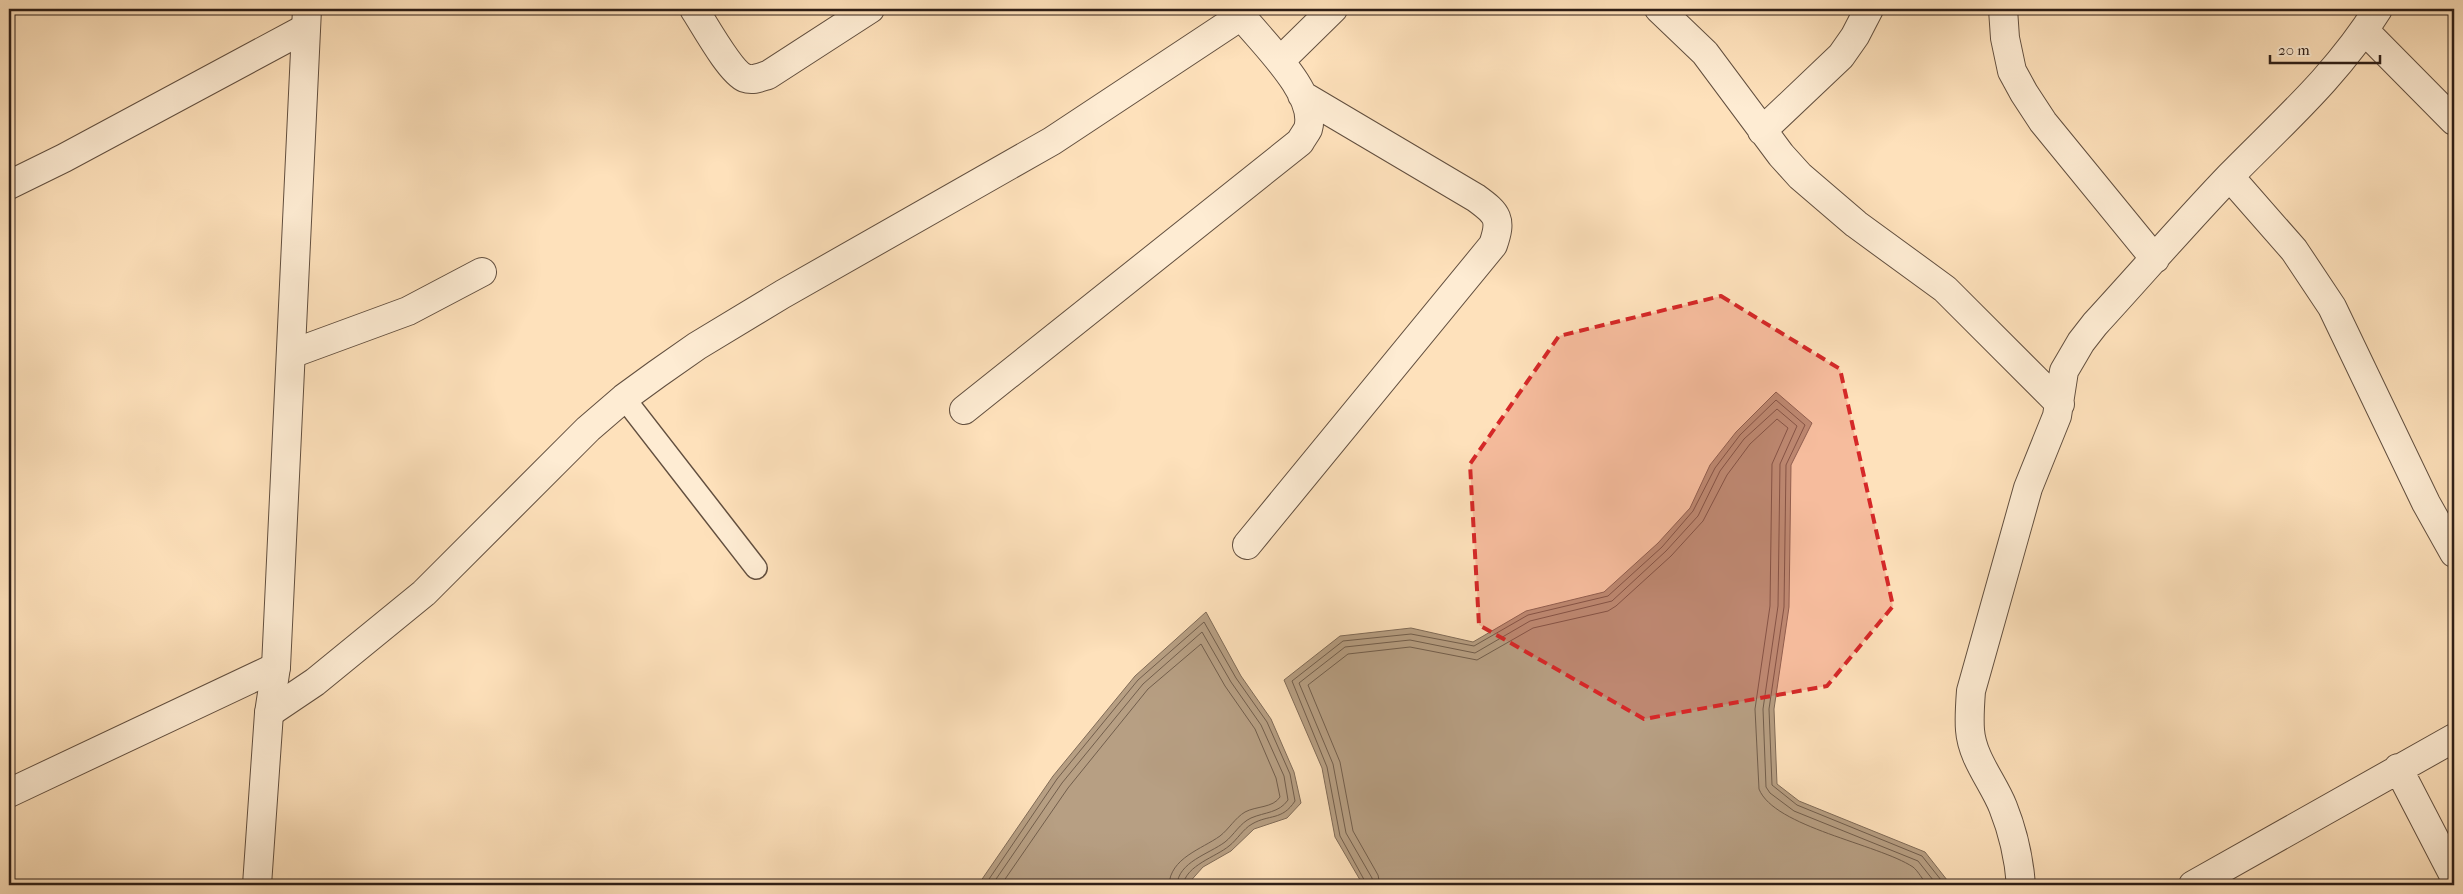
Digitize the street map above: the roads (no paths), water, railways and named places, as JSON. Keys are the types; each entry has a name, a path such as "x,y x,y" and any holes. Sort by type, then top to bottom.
{"street":[{"path":"694,9 735,72 746,79 755,80 768,75 870,9"},
{"path":"1280,61 1333,9"},
{"path":"1762,131 1841,56 1855,36 1869,9"},
{"path":"2003,9 2012,71 2024,93 2042,122 2155,259"},
{"path":"1662,10 1705,53 1762,131 1800,176 1824,199 1945,289 2060,404"},
{"path":"269,713 315,682 424,594 588,429 624,398 697,346 783,294 1052,141 1239,12 1280,61 1302,95 1308,110 1308,128 1294,147 964,410"},
{"path":"9,185 64,158 306,19"},
{"path":"257,885 269,713 276,667 306,19"},
{"path":"2021,885 2013,838 2003,807 1975,750 1970,731 1971,691 2020,514 2060,404 2064,371 2081,342 2155,259 2230,177 2321,86 2371,19 2454,121"},
{"path":"1247,544 1493,245 1499,228 1495,214 1476,198 1302,95"},
{"path":"2230,177 2294,250 2332,307 2426,502 2454,553"},
{"path":"290,354 408,312 482,272"},
{"path":"9,793 276,667"},
{"path":"2194,885 2454,738"},
{"path":"2398,768 2454,876"}],"lane":[{"path":"624,398 756,568"}],"water":[{"path":"1776,392 1812,423 1791,465 1789,607 1774,709 1777,784 1799,801 1925,852 1951,885 1363,885 1335,837 1322,768 1284,680 1340,636 1411,628 1473,642 1526,611 1604,592 1658,543 1690,508 1710,465 1736,432"},
{"path":"1206,612 1241,676 1271,719 1294,772 1301,803 1287,818 1254,829 1231,851 1203,867 1187,885 978,885 1053,776 1135,676"}]}
